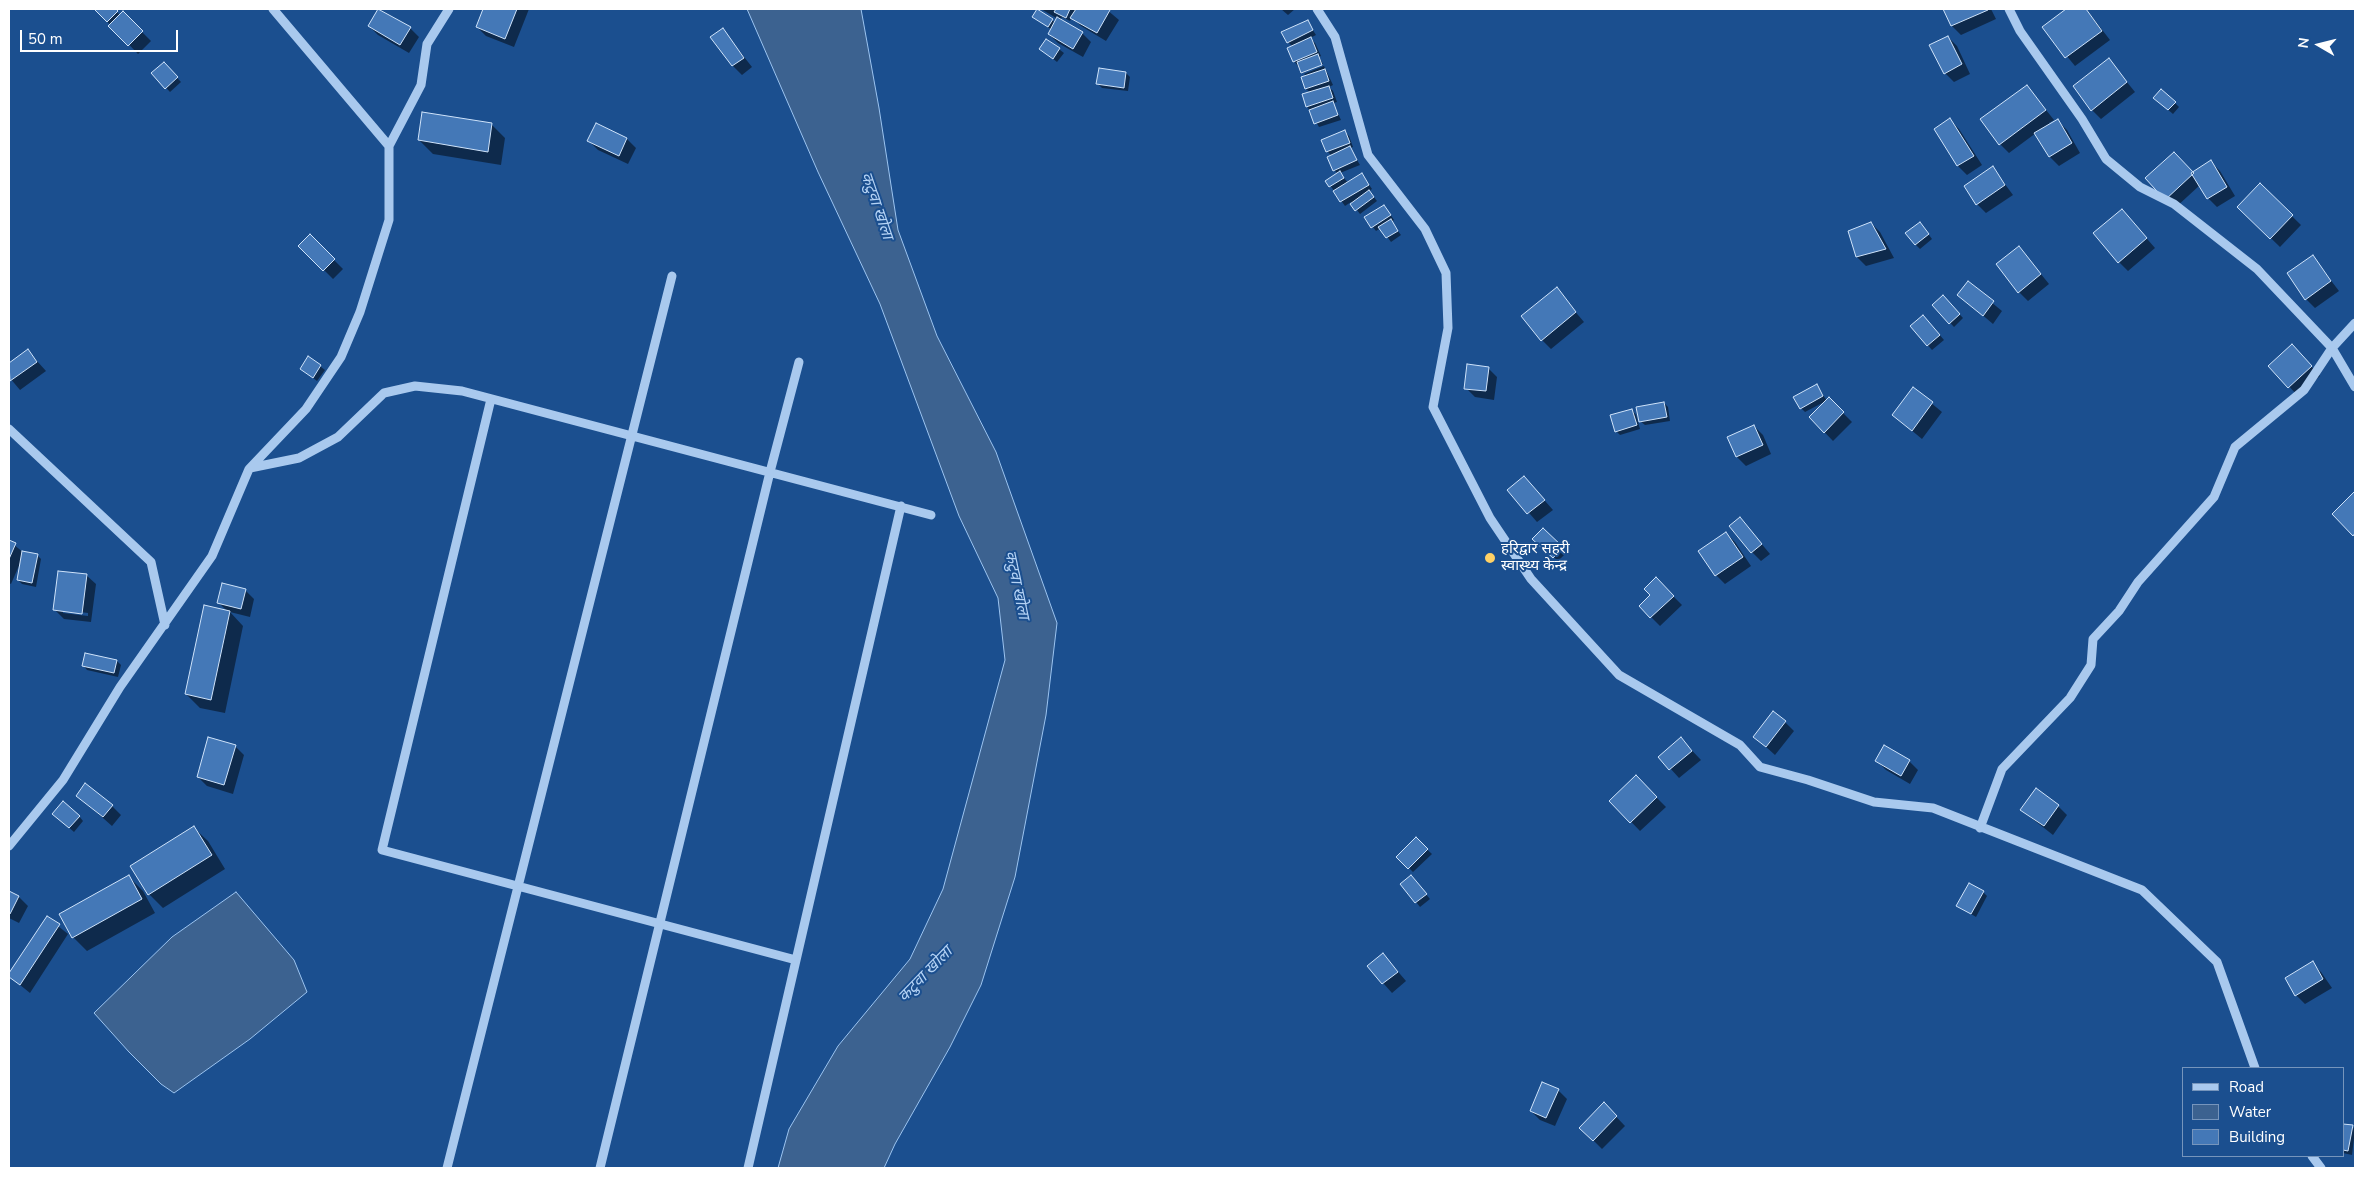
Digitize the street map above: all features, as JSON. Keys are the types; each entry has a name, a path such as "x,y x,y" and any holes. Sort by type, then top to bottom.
{"street":[{"path":"273,9 389,146"},
{"path":"9,846 63,780 120,687 212,556 249,468 306,409 341,357 360,312 390,220 389,146 421,85 427,44 449,9"},
{"path":"1316,9 1334,37 1368,155 1424,229 1446,274 1448,328 1433,407 1490,518 1531,579 1620,675 1740,746 1760,767 1808,780 1874,802 1934,808 1980,828 2142,890 2217,962 2256,1067"},
{"path":"2009,9 2020,31 2082,119 2106,159 2140,187 2174,204 2257,270 2332,348 2355,387"},
{"path":"448,1168 672,276"},
{"path":"1980,828 2002,769 2070,698 2091,665 2092,639 2119,611 2138,582 2214,497 2236,447 2304,390 2332,348 2355,323"},
{"path":"600,1168 770,472 799,362"},
{"path":"249,468 299,458 338,437 384,393 415,386 462,392 491,399 931,514"},
{"path":"491,399 382,850 796,960"},
{"path":"9,429 151,562 165,625"},
{"path":"748,1168 901,506"},
{"path":"2313,1157 2321,1168"}],"water":[{"name":"कटुवा खोला","path":"747,9 861,9 898,230 937,336 996,452 1057,623 1046,715 1015,877 981,985 950,1047 895,1144 884,1168 778,1168 789,1129 838,1046 910,959 943,889 1005,660 998,598 959,516 880,304 818,172"},
{"path":"236,892 294,960 307,992 250,1039 174,1093 161,1084 129,1052 94,1013 172,937"}],"building":[{"path":"94,9 116,9 118,11 107,22"},
{"path":"378,9 411,27 400,45 368,26"},
{"path":"483,9 517,9 505,39 476,27"},
{"path":"1037,9 1053,19 1048,27 1032,17"},
{"path":"1056,9 1070,9 1066,18 1054,12"},
{"path":"1076,9 1110,10 1097,33 1070,18"},
{"path":"1943,9 1987,9 1988,10 1951,26"},
{"path":"2066,9 2086,9 2102,31 2065,58 2042,27"},
{"path":"123,11 143,31 128,46 108,26"},
{"path":"1057,17 1083,32 1073,49 1048,34"},
{"path":"1308,20 1313,30 1287,43 1281,32"},
{"path":"723,28 744,58 732,66 710,37"},
{"path":"1948,36 1962,64 1944,74 1929,45"},
{"path":"1311,37 1317,52 1293,62 1287,48"},
{"path":"1046,39 1060,48 1053,59 1039,49"},
{"path":"1318,54 1322,65 1301,73 1297,62"},
{"path":"2109,58 2127,82 2091,111 2073,86"},
{"path":"164,62 178,77 165,89 151,73"},
{"path":"1099,68 1126,72 1124,88 1096,84"},
{"path":"1325,69 1329,81 1305,89 1301,77"},
{"path":"2027,85 2046,110 1999,145 1980,119"},
{"path":"1329,86 1333,98 1306,107 1302,94"},
{"path":"2161,89 2176,102 2168,110 2153,98"},
{"path":"1333,101 1338,115 1314,124 1309,110"},
{"path":"422,112 492,123 488,152 418,140"},
{"path":"1950,118 1974,156 1957,166 1934,129"},
{"path":"2058,119 2072,143 2049,157 2034,133"},
{"path":"596,123 627,138 619,156 587,141"},
{"path":"1345,130 1350,143 1326,152 1321,140"},
{"path":"1350,146 1357,160 1333,171 1327,157"},
{"path":"2174,152 2194,173 2165,200 2145,178"},
{"path":"2211,160 2227,187 2207,199 2191,173"},
{"path":"1993,166 2005,185 1976,205 1964,186"},
{"path":"1340,171 1344,178 1329,187 1325,181"},
{"path":"1362,173 1369,185 1340,202 1333,191"},
{"path":"2260,183 2293,215 2270,239 2237,207"},
{"path":"1369,190 1374,197 1355,211 1350,204"},
{"path":"1384,205 1391,215 1371,228 1364,217"},
{"path":"2122,209 2147,238 2118,263 2093,233"},
{"path":"1391,219 1398,231 1386,238 1378,227"},
{"path":"1871,222 1886,249 1856,257 1848,231"},
{"path":"1920,222 1929,234 1915,245 1905,233"},
{"path":"310,234 335,259 323,271 298,246"},
{"path":"2019,246 2041,274 2018,293 1996,264"},
{"path":"2313,255 2331,281 2305,300 2287,273"},
{"path":"1968,281 1994,301 1983,316 1957,295"},
{"path":"1557,287 1576,312 1541,341 1521,316"},
{"path":"1943,295 1960,314 1949,324 1932,305"},
{"path":"1923,315 1940,335 1927,346 1910,326"},
{"path":"2292,344 2312,366 2288,388 2268,366"},
{"path":"28,349 37,362 10,381 9,363"},
{"path":"308,356 321,365 313,378 300,369"},
{"path":"1467,364 1489,367 1486,391 1464,389"},
{"path":"1817,384 1823,396 1800,409 1793,397"},
{"path":"1913,387 1933,402 1912,431 1892,415"},
{"path":"1829,397 1844,412 1824,433 1809,417"},
{"path":"1664,402 1667,417 1639,422 1636,407"},
{"path":"1632,409 1637,425 1615,432 1610,415"},
{"path":"1754,425 1763,445 1736,457 1727,437"},
{"path":"1524,476 1545,500 1527,514 1507,490"},
{"path":"2355,491 2355,533 2353,536 2332,514"},
{"path":"1740,517 1762,544 1751,553 1729,526"},
{"path":"1543,528 1563,547 1553,558 1532,539"},
{"path":"1726,532 1743,557 1715,576 1698,551"},
{"path":"9,540 16,543 9,559"},
{"path":"22,551 38,554 32,583 17,580"},
{"path":"58,571 87,574 82,614 53,610"},
{"path":"1656,577 1674,596 1650,618 1639,606 1650,595 1644,589"},
{"path":"222,583 246,589 241,609 217,603"},
{"path":"204,605 230,611 211,700 185,694"},
{"path":"85,653 117,660 114,673 82,666"},
{"path":"1773,711 1786,721 1766,747 1753,737"},
{"path":"208,737 236,745 224,785 197,777"},
{"path":"1681,737 1692,751 1669,770 1658,757"},
{"path":"1884,745 1910,760 1901,776 1875,761"},
{"path":"1636,775 1657,797 1630,823 1609,801"},
{"path":"85,783 113,805 103,817 76,796"},
{"path":"2036,788 2059,805 2044,826 2020,810"},
{"path":"63,801 80,816 69,828 52,814"},
{"path":"194,826 212,855 148,895 130,866"},
{"path":"1416,837 1428,849 1408,869 1396,857"},
{"path":"129,875 142,899 72,938 59,914"},
{"path":"1411,875 1427,894 1415,903 1400,884"},
{"path":"1969,883 1984,891 1971,914 1956,906"},
{"path":"9,891 19,896 10,914 9,914"},
{"path":"47,916 60,924 20,985 9,977 9,973"},
{"path":"1383,953 1398,972 1382,984 1367,966"},
{"path":"2313,961 2323,979 2295,996 2285,978"},
{"path":"1542,1082 1559,1089 1546,1118 1530,1111"},
{"path":"1604,1102 1617,1116 1593,1141 1579,1128"},
{"path":"2344,1124 2353,1125 2348,1151 2344,1150"}],"place":[{"name":"हरिद्वार सहरी स्वास्थ्य केन्द्र","path":"1490,558"}]}
